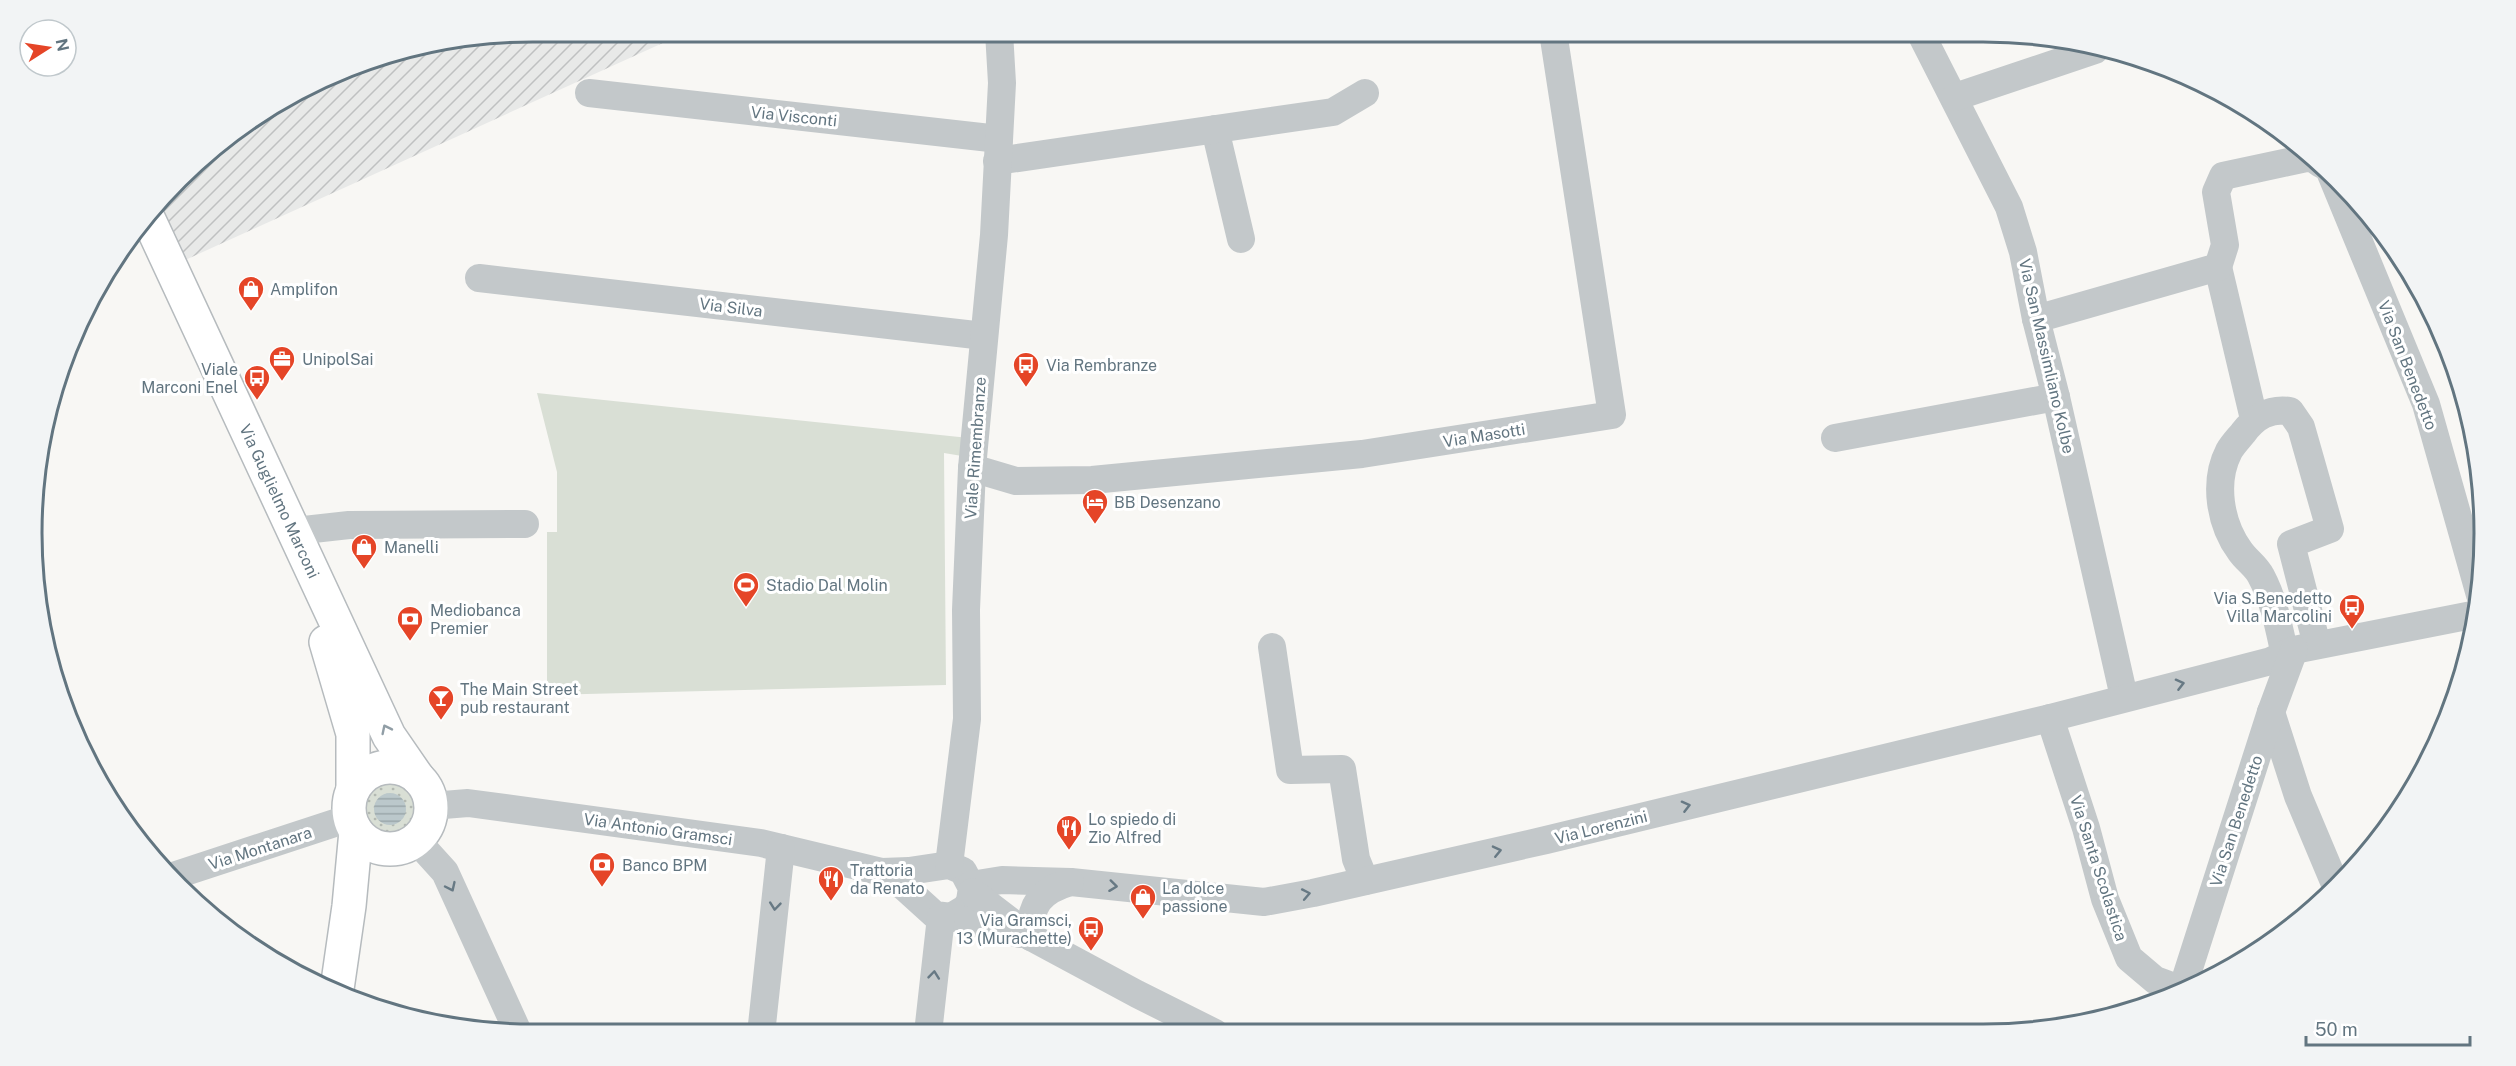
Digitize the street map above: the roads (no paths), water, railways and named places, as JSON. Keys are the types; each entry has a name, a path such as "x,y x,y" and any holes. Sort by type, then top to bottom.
{"main road":[{"name":"Via Guglielmo Marconi","path":"152,224 389,736 425,792"},
{"name":"Via Guglielmo Marconi","path":"140,238 293,565 332,656 353,734 353,813 349,906 338,984"},
{"path":"382,768 401,769 425,792 430,819 425,831 409,844 390,850 365,841 353,813 361,780 370,772 382,768"},
{"name":"Via Guglielmo Marconi","path":"349,906 370,866 409,844"}],"street":[{"name":"Viale Rimembranze","path":"942,866 967,719 966,610 972,468 994,235 1002,84 1000,42"},
{"name":"Via Masotti","path":"972,468 1016,481 1114,478 1362,454 1612,415 1555,42"},
{"name":"Via San Massimliano Kolbe","path":"1925,42 2009,207 2023,252 2036,319 2124,697"},
{"path":"1955,97 2086,53"},
{"name":"Via Visconti","path":"589,93 998,150 1215,129 1333,112 1365,93"},
{"path":"1215,129 1241,240"},
{"path":"2254,419 2218,267 2225,245 2216,192 2223,176 2301,159"},
{"name":"Via San Benedetto","path":"2340,197 2426,404 2473,569"},
{"path":"2036,319 2218,267"},
{"name":"Via Silva","path":"478,278 984,336"},
{"path":"1835,438 2056,397"},
{"path":"2241,552 2291,544 2330,529 2301,428 2290,411 2280,410 2254,419 2229,451 2222,476 2220,504 2228,532 2241,552 2259,573 2269,592 2292,653"},
{"path":"294,531 349,525 525,524"},
{"path":"2291,544 2292,653"},
{"path":"2292,653 2467,616"},
{"path":"1272,647 1290,770 1342,769 1356,859 1365,881"},
{"name":"Via San Benedetto","path":"2184,981 2292,653"},
{"name":"Via Lorenzini","path":"972,889 1002,880 1071,882 1264,902 1546,840 2050,718 2292,653"},
{"path":"2271,712 2298,796 2332,878"},
{"name":"Via Santa Scolastica","path":"2050,718 2086,828 2106,899 2129,958 2155,980 2171,987"},
{"name":"Via Antonio Gramsci","path":"425,792 468,803 761,843 882,872 942,866 963,872 972,889 1031,937 1197,1024"},
{"name":"Via Montanara","path":"180,874 353,813"},
{"path":"409,844 445,872 514,1023"},
{"path":"761,1024 781,848"},
{"path":"942,866 928,872 920,885 921,900 939,913 966,908 972,889"},
{"name":"Via Antonio Gramsci","path":"882,872 939,913 1031,937"},
{"path":"1031,937 1030,921 1034,906 1046,893 1071,882"},
{"path":"929,1024 939,913"}],"place":[{"name":"Amplifon","path":"251,312"},
{"name":"UnipolSai","path":"282,382"},
{"name":"Via Rembranze","path":"1026,388"},
{"name":"Viale Marconi Enel","path":"257,401"},
{"name":"BB Desenzano","path":"1095,525"},
{"name":"Manelli","path":"364,570"},
{"name":"Stadio Dal Molin","path":"746,608"},
{"name":"Via S.Benedetto Villa Marcolini","path":"2352,630"},
{"name":"Mediobanca Premier","path":"410,642"},
{"name":"The Main Street pub restaurant","path":"441,721"},
{"name":"Lo spiedo di Zio Alfred","path":"1069,851"},
{"name":"Banco BPM","path":"602,888"},
{"name":"Trattoria da Renato","path":"831,902"},
{"name":"La dolce passione","path":"1143,920"},
{"name":"Via Gramsci, 13 (Murachette)","path":"1091,952"}]}
